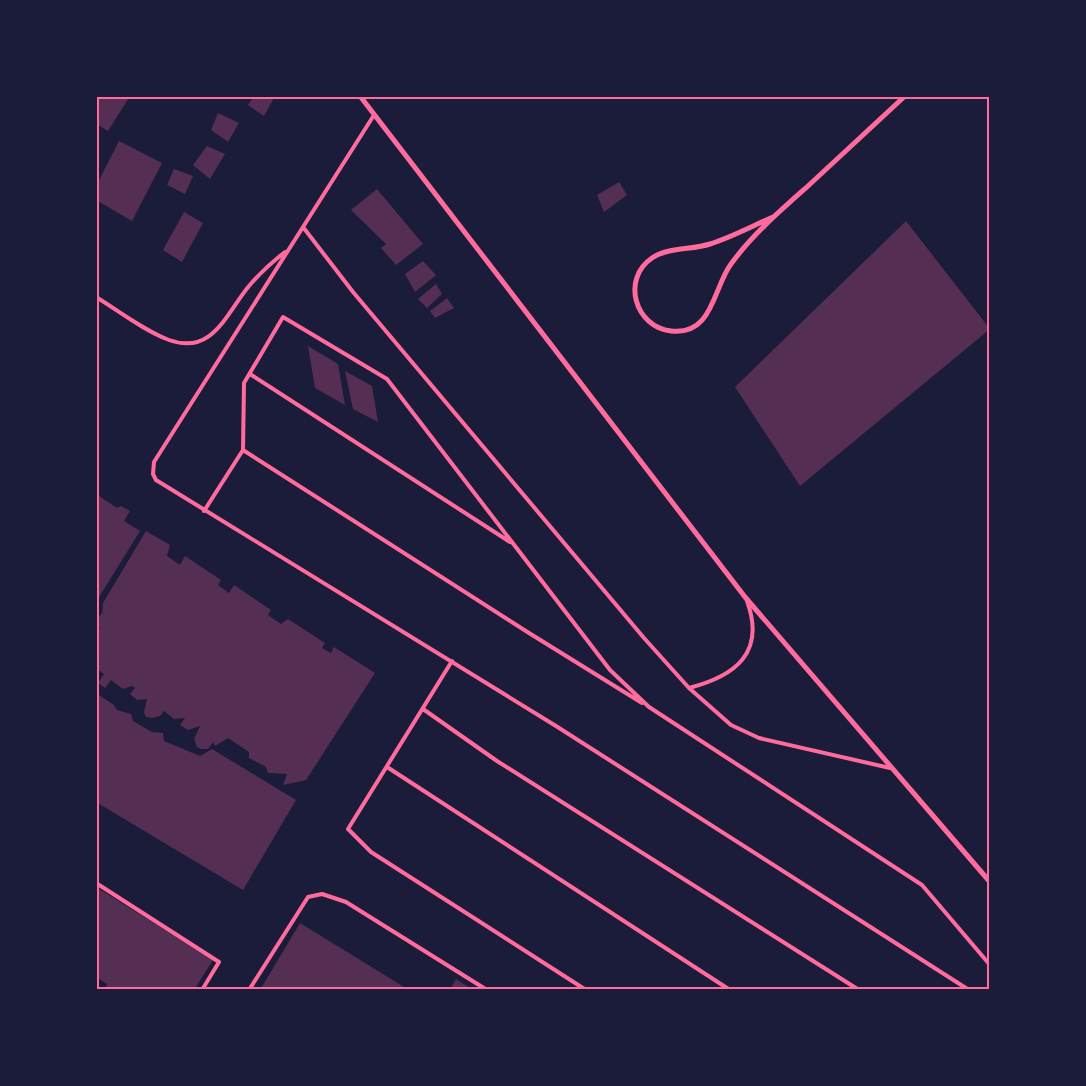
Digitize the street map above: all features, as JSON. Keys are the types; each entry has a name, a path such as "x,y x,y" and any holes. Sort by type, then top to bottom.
{"street":[{"path":"360,96 745,597 890,768 990,882"},
{"path":"773,217 711,244 660,254 652,258 640,272 635,287 637,304 641,313 653,325 668,331 684,331 699,324 711,309 731,264 773,217 905,96"}],"lane":[{"path":"374,115 154,462 153,474 156,480 452,661 969,990"},
{"path":"303,227 353,292 689,688 731,725 759,738 890,768"},
{"path":"96,297 162,337 180,342 199,341 208,337 222,325 248,286 289,249"},
{"path":"204,511 243,450 244,383 283,317 387,379 610,670 649,707"},
{"path":"250,374 515,545"},
{"path":"243,450 529,633 649,707 922,885 990,965"},
{"path":"689,688 712,682 730,672 744,657 752,637 752,616 745,597"},
{"path":"452,661 348,829 371,852 586,990"},
{"path":"423,709 497,761 859,990"},
{"path":"387,767 730,990"},
{"path":"96,883 219,962 202,990"},
{"path":"249,990 308,897 322,894 346,902 487,990"}],"building":[{"path":"96,96 130,96 108,131 96,124"},
{"path":"254,96 275,96 264,116 248,105"},
{"path":"218,113 239,123 228,142 211,130"},
{"path":"119,141 162,163 132,221 96,200 96,186"},
{"path":"207,146 225,154 210,179 193,165"},
{"path":"174,169 193,176 185,194 167,185"},
{"path":"619,182 627,195 604,212 597,195"},
{"path":"377,189 423,244 396,265 381,248 386,244 351,210"},
{"path":"184,212 203,223 182,262 163,250"},
{"path":"906,221 990,329 800,486 735,387"},
{"path":"423,261 436,275 415,292 405,274"},
{"path":"436,284 442,294 427,308 418,299"},
{"path":"447,298 454,308 435,318 430,311"},
{"path":"308,346 338,364 345,405 315,388"},
{"path":"345,371 372,386 378,422 353,409"},
{"path":"96,494 117,508 121,506 130,511 124,521 140,531 96,602"},
{"path":"146,531 170,545 167,556 180,565 185,556 221,580 218,585 229,593 234,585 271,610 268,615 281,624 288,619 325,643 322,648 331,653 334,647 375,673 306,780 283,785 287,774 268,773 266,767 249,758 249,752 228,738 215,746 213,742 208,749 201,749 197,747 194,739 200,726 188,730 180,725 185,718 174,719 164,711 160,716 146,717 144,712 147,699 137,700 130,694 135,688 132,686 123,689 111,680 105,688 98,683 104,674 97,669 100,664 96,661 96,633 100,628 96,626 96,621 102,613 103,603"},
{"path":"99,695 114,705 117,710 131,714 133,721 152,732 163,733 164,741 200,756 212,749 296,800 243,890 96,802 96,699"},
{"path":"96,887 213,960 194,990 104,990 107,984 96,977"},
{"path":"300,923 409,990 260,990"},
{"path":"456,979 473,990 450,990"}]}
